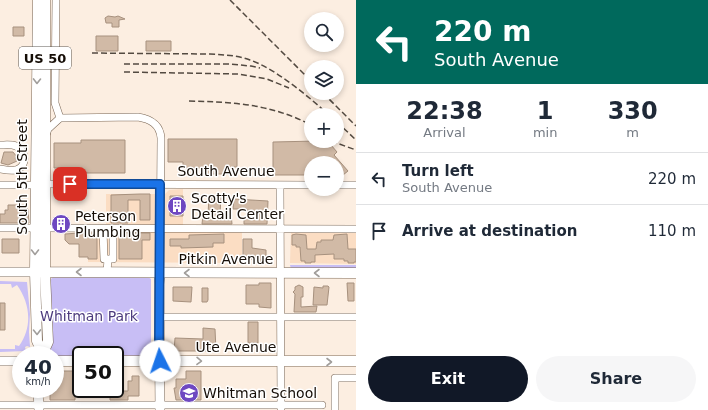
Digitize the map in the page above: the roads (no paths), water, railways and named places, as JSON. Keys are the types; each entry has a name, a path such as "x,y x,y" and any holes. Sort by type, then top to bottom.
{"highway":[{"name":"South 5th Street","path":"38,0 40,184 42,226 40,272 48,342 46,346"},
{"name":"South 5th Street","path":"40,184 45,140 40,114 45,0"},
{"name":"Pitkin Avenue","path":"40,272 356,273"},
{"name":"Ute Avenue","path":"124,361 356,362"}],"main road":[{"name":"Pitkin Avenue","path":"0,272 40,272"},
{"path":"160,272 160,408"},
{"path":"0,361 12,361"}],"street":[{"path":"56,0 55,102 60,118"},
{"path":"45,140 48,129 60,118 144,118 153,122 157,126 161,138 160,272"},
{"path":"0,145 18,147 23,152 25,158 22,166 17,170 0,169"},
{"path":"280,184 281,408"},
{"name":"South Avenue","path":"0,185 304,185"},
{"path":"344,185 356,185"},
{"path":"0,228 42,226 103,229 356,229"},
{"path":"103,229 104,259 113,259 113,229"},
{"path":"107,272 108,259"},
{"path":"159,317 356,317"},
{"path":"335,410 335,378 356,378"},
{"path":"0,405 38,407 281,408 322,405"}],"railway":[{"path":"230,0 304,74"},
{"path":"92,53 210,54 245,58 260,64 281,77 321,108"},
{"path":"124,64 229,64 260,68"},
{"path":"124,72 238,74 267,79 289,88"},
{"path":"330,100 356,126"},
{"path":"189,101 236,103 266,108 304,122"},
{"path":"344,129 356,140"},
{"path":"344,146 356,150"}],"place":[{"name":"Scotty's Detail Center","path":"177,206"},
{"name":"Peterson Plumbing","path":"61,224"},
{"name":"Whitman School","path":"189,393"}],"park label":[{"name":"Whitman Park","path":"89,316"}]}
